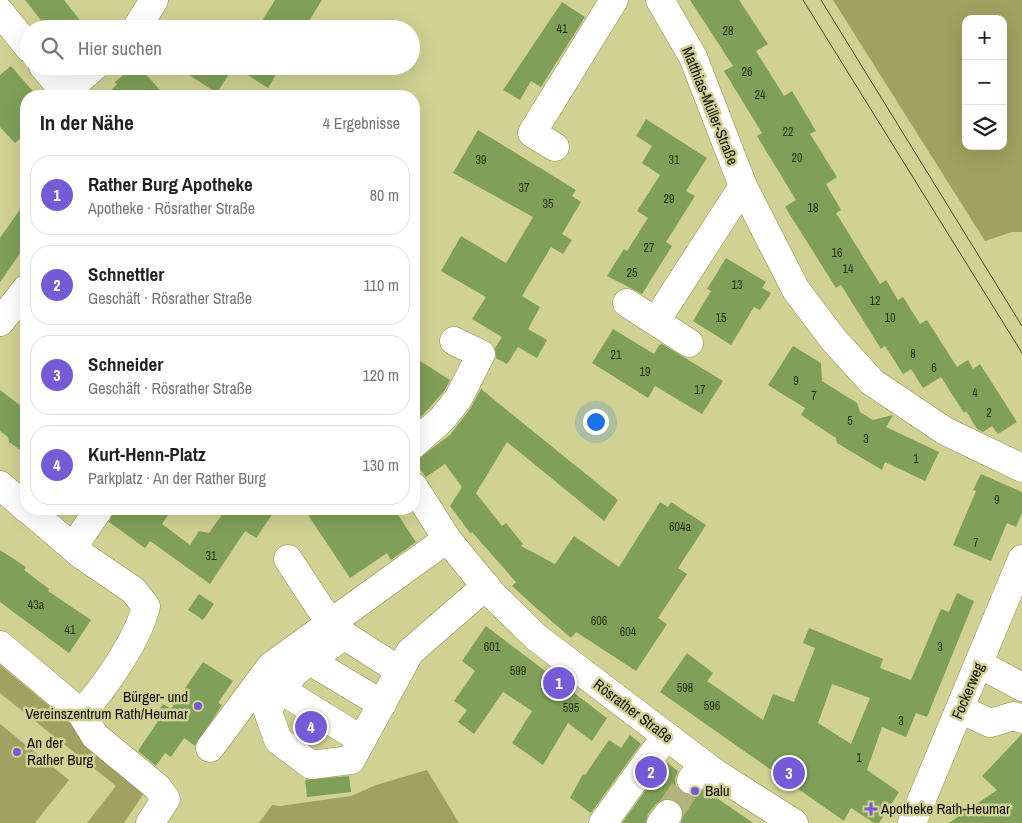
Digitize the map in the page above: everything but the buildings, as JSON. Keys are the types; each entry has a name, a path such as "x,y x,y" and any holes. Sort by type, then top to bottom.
{"street":[{"path":"142,20 154,0"},
{"path":"555,147 532,133 614,0"},
{"name":"Matthias-Müller-Straße","path":"660,0 693,57 743,186 796,290 833,339 872,382 945,431 1022,468"},
{"path":"0,12 20,37"},
{"path":"50,75 63,90"},
{"path":"70,90 86,75"},
{"path":"656,321 743,186"},
{"path":"0,322 20,297"},
{"path":"627,303 688,343"},
{"path":"420,439 442,419 458,399 480,354 454,341"},
{"path":"0,486 20,502"},
{"name":"Rösrather Straße","path":"420,496 447,539 486,586 538,638 666,736 697,772 764,815 794,823"},
{"path":"35,515 73,547 133,590 146,606 142,624 94,700 81,713"},
{"path":"73,547 95,515"},
{"path":"210,748 271,666 447,539"},
{"path":"288,558 330,623"},
{"name":"Fockerweg","path":"912,823 1022,559"},
{"path":"405,662 344,635 295,672 267,708 278,740 311,764 351,760 405,662 486,586"},
{"path":"0,645 81,713 96,736 159,811"},
{"path":"310,661 382,704"},
{"path":"979,664 1022,687"},
{"path":"281,690 362,740"},
{"path":"960,709 990,723 1014,716 1022,719"},
{"path":"603,823 666,736"}],"shaded area":[{"path":"833,0 1022,0 1022,232 1012,232 985,241"},
{"path":"0,665 65,719 154,787 144,793 124,823 87,823 116,786 0,693"},
{"name":"An der Rather Burg","path":"0,724 69,780 35,823 0,823"},
{"path":"427,770 459,823 259,823 272,805 280,806 351,796 376,785"}],"tunnel":[{"path":"668,814 691,780"}],"tram line":[{"path":"803,0 1022,353"},
{"path":"821,0 1022,326"}],"place":[{"name":"Rather Burg Apotheke","path":"559,683"},
{"name":"Bürger- und Vereinszentrum Rath/Heumar","path":"198,706"},
{"name":"Kurt-Henn-Platz","path":"311,727"},
{"name":"An der Rather Burg","path":"17,752"},
{"name":"Schnettler","path":"651,772"},
{"name":"Schneider","path":"789,773"},
{"name":"Balu","path":"695,791"},
{"name":"Apotheke Rath-Heumar","path":"871,809"}]}
